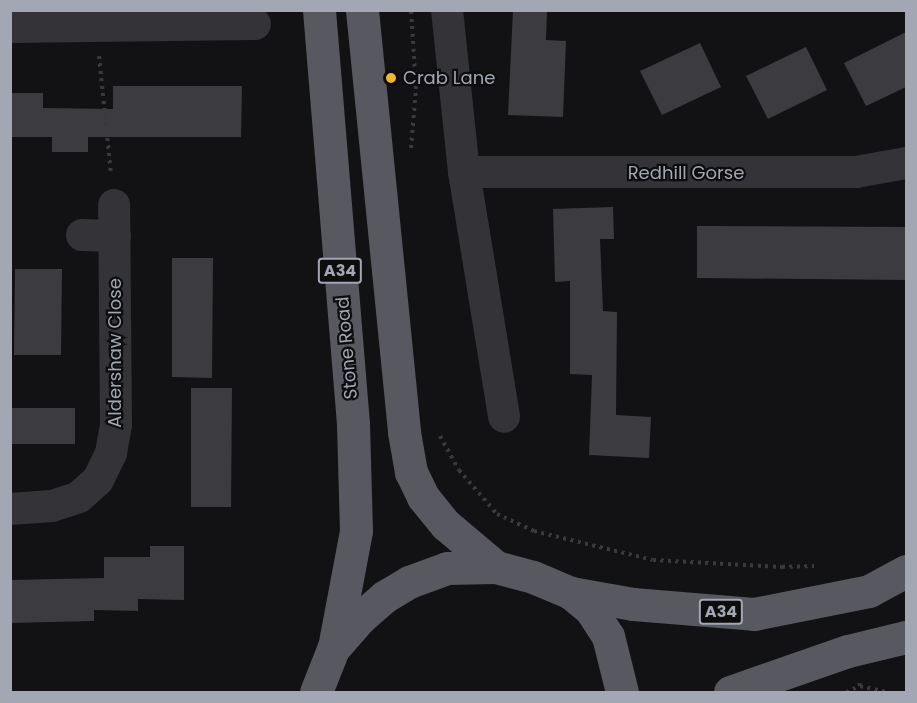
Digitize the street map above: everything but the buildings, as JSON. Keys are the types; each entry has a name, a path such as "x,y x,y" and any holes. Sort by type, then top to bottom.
{"highway":[{"name":"Stone Road","path":"319,10 353,423 356,531 333,649"},
{"name":"A34","path":"362,10 404,432 411,472 423,497 446,525 496,567"},
{"path":"316,693 333,649 360,618 384,597 410,582 447,568 496,567 533,577 571,593 591,610 608,636 622,693"},
{"name":"A34","path":"571,593 633,604 754,614 869,591 906,571"},
{"path":"730,693 848,651 906,637"}],"street":[{"path":"447,10 464,172 504,417"},
{"path":"10,27 255,24"},
{"name":"Redhill Gorse","path":"464,172 856,172 906,163"},
{"name":"Aldershaw Close","path":"10,509 52,506 79,496 98,480 111,453 116,425 114,205"},
{"path":"82,235 115,236"}],"path":[{"path":"96,27 114,205"},
{"path":"860,686 887,693"}],"place":[{"name":"Crab Lane","path":"391,78"}]}
